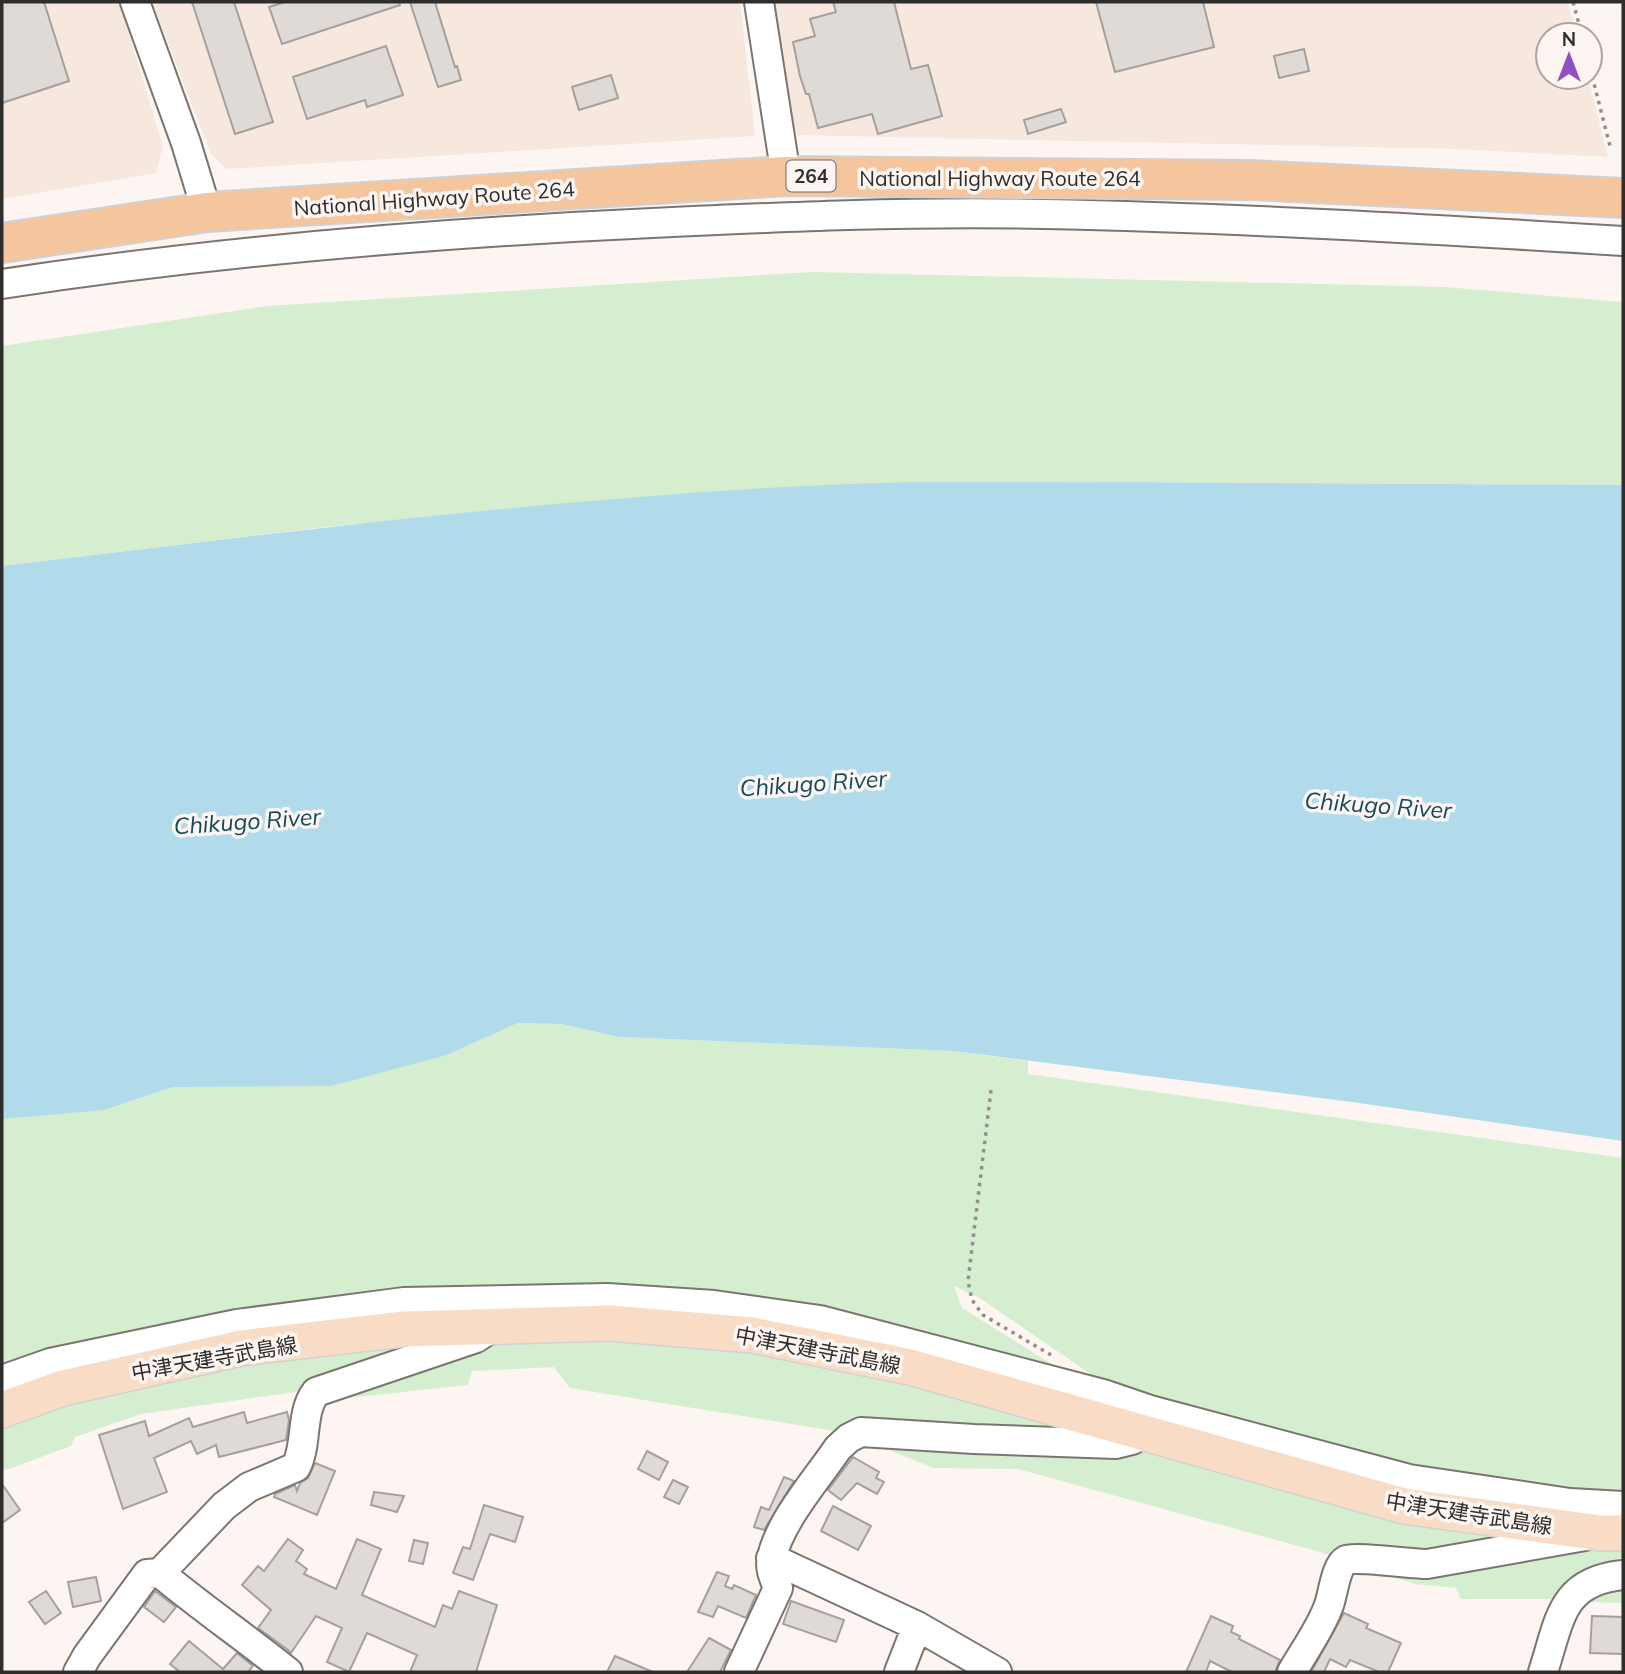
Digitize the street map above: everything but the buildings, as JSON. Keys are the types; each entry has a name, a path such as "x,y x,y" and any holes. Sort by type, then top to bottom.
{"highway":[{"name":"National Highway Route 264","path":"2,243 207,212 786,176 1250,180 1623,198"}],"main road":[{"name":"中津天建寺武島線","path":"2,1410 63,1388 241,1348 404,1329 610,1323 752,1335 910,1367 1404,1506 1612,1533"}],"street":[{"path":"135,2 187,143 207,212"},
{"path":"759,2 786,176"},
{"path":"2,284 254,251 483,231 793,216 1054,214 1349,223 1623,241"},
{"path":"2,1380 50,1363 236,1324 404,1302 607,1298 714,1305 820,1320 1103,1394 1409,1479 1570,1503 1623,1506"},
{"path":"78,1672 146,1574 160,1573 224,1506 249,1487 296,1467 303,1454 308,1402 316,1392 476,1338 495,1325"},
{"path":"739,1672 778,1588 771,1572 771,1558 782,1531 838,1448 861,1432 1116,1444 1132,1440 1142,1431"},
{"path":"1292,1672 1328,1608 1340,1566 1345,1560 1355,1557 1402,1564 1427,1564 1612,1533"},
{"path":"771,1558 917,1626 997,1672"},
{"path":"160,1573 203,1609 288,1672"},
{"path":"1543,1672 1567,1603 1580,1588 1594,1580 1623,1575"},
{"path":"899,1672 917,1626"}],"path":[{"path":"1573,2 1578,21"},
{"path":"1596,91 1611,150"},
{"path":"990,1090 968,1281 972,1300 983,1315 1059,1360"}],"shaded area":[{"path":"2,2 119,2 163,146 156,173 2,199"},
{"path":"152,2 740,2 755,136 226,169 211,154"},
{"path":"768,2 1568,2 1573,21 1534,21 1534,91 1592,91 1608,157 1456,149 796,135"}],"green space":[{"path":"812,272 1444,287 1623,302 1623,485 1118,482 827,485 673,495 325,527 2,566 2,346 267,306"},
{"path":"518,1023 561,1024 619,1037 954,1051 1028,1061 1028,1074 1623,1158 1623,1501 1409,1475 1117,1392 978,1297 954,1286 962,1308 1080,1382 819,1313 2,1373 2,1111 199,1053 447,1055"},
{"path":"625,1335 764,1349 919,1379 1114,1438 841,1432 570,1388 554,1367 472,1371 468,1385 328,1400 508,1336"},
{"path":"459,1337 295,1392 141,1414 75,1437 71,1446 6,1470 2,1468 2,1421 244,1359"},
{"path":"866,1441 1163,1452 1533,1539 1423,1559 1331,1555 1018,1469 934,1468"},
{"path":"1580,1545 1623,1547 1623,1568 1560,1599 1461,1599 1456,1588 1415,1584 1365,1568"},
{"path":"1615,1585 1623,1585 1623,1603 1589,1602"}],"water":[{"name":"Chikugo River","path":"861,483 1623,485 1623,1141 1352,1102 954,1051 619,1037 561,1024 518,1023 447,1055 331,1086 172,1087 104,1110 2,1119 2,566 413,518 722,491"}]}
